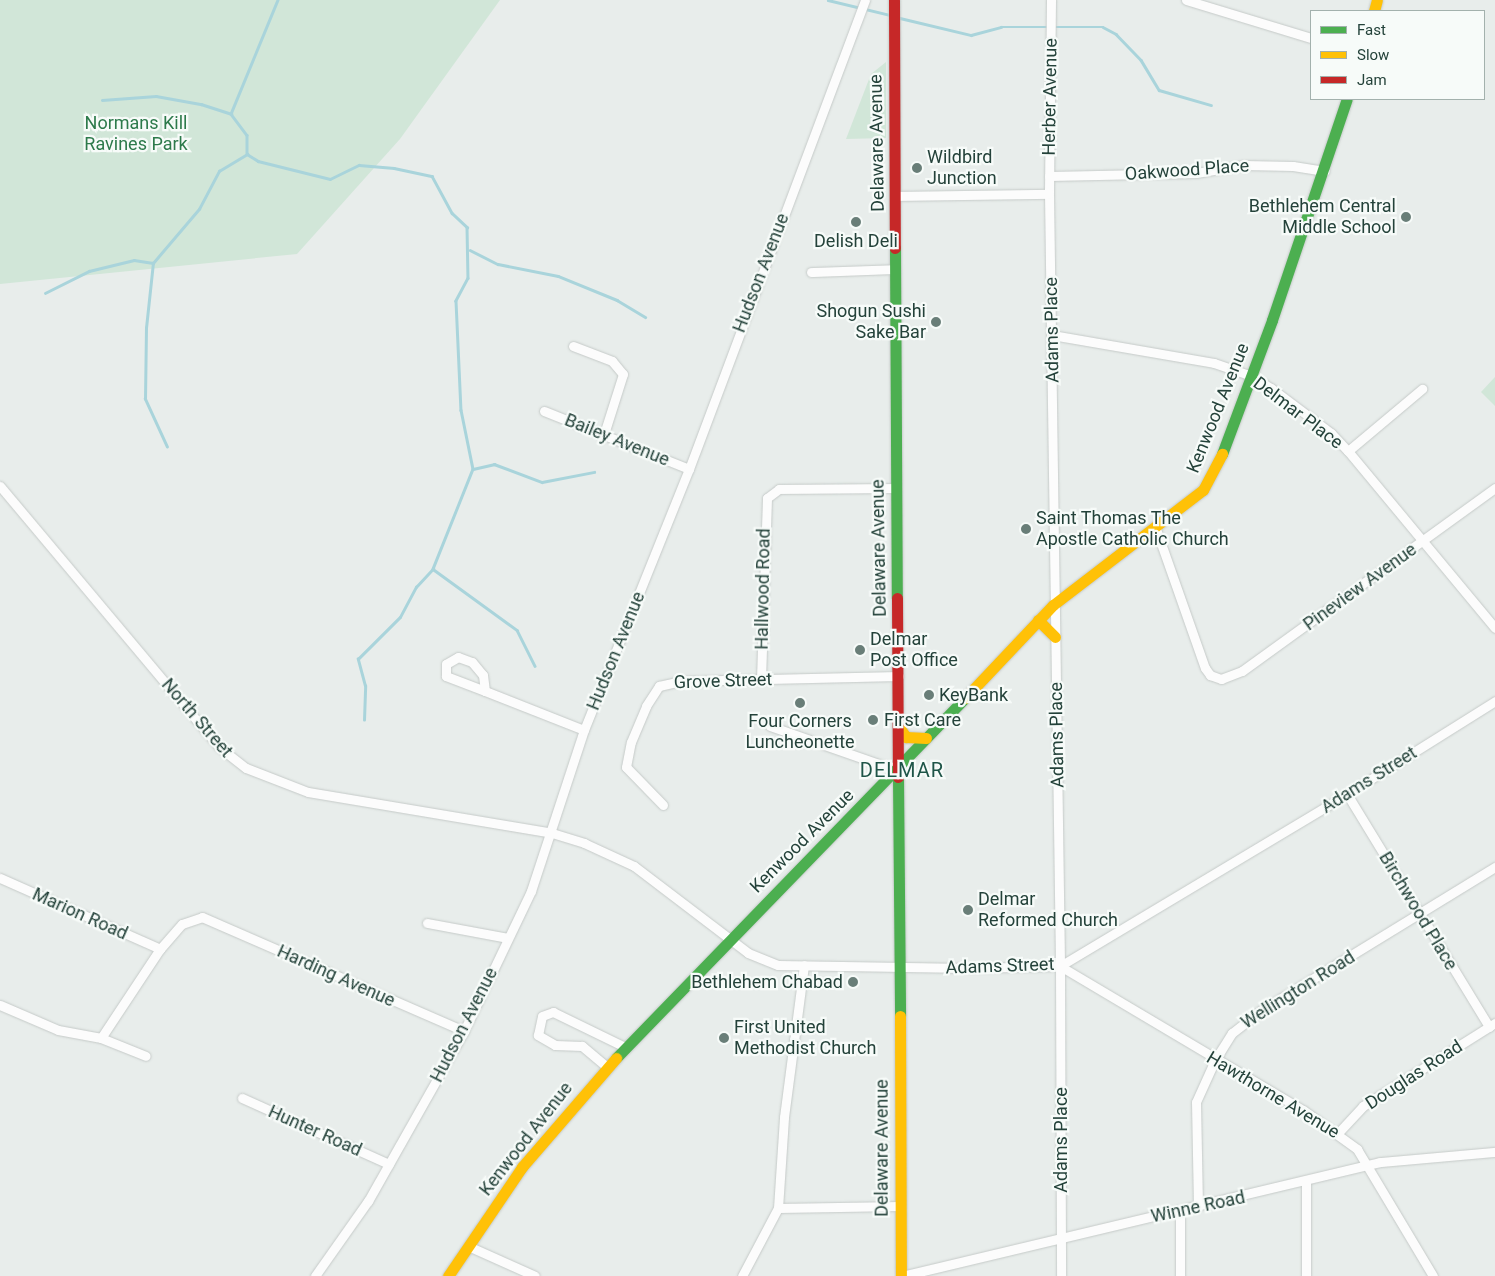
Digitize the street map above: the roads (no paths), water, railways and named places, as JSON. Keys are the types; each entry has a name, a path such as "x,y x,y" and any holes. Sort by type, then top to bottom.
{"main road":[{"name":"Delaware Avenue","path":"894,0 896,196 895,488 899,676 898,967 902,1276"},
{"name":"Kenwood Avenue","path":"448,1276 522,1167 625,1047 728,939 898,768 1053,605 1192,502 1211,477 1325,171 1347,100"},
{"path":"1038,620 1055,637"},
{"path":"898,726 906,737 926,738"}],"street":[{"name":"Hudson Avenue","path":"315,1276 368,1201 464,1031 556,834 584,730 689,469 865,0"},
{"name":"Herber Avenue","path":"1049,194 1051,0"},
{"path":"1186,0 1310,38"},
{"name":"Oakwood Place","path":"1049,176 1196,173 1244,165 1292,166 1325,171"},
{"path":"896,196 1049,194"},
{"name":"Adams Place","path":"1049,194 1052,334 1053,605 1060,966 1061,1276"},
{"path":"810,272 896,269"},
{"name":"Delmar Place","path":"1052,334 1214,363 1249,376 1331,433 1495,628"},
{"path":"573,346 612,361 623,374 604,434"},
{"path":"1348,452 1422,389"},
{"name":"Bailey Avenue","path":"544,411 689,469"},
{"name":"North Street","path":"1,488 219,747 246,768 308,792 556,834"},
{"name":"Hallwood Road","path":"760,679 767,498 779,489 895,488"},
{"name":"Pineview Avenue","path":"1156,529 1205,668 1210,675 1221,679 1242,671 1495,488"},
{"path":"486,691 483,675 472,662 458,658 446,664 446,676 584,730"},
{"name":"Grove Street","path":"663,805 626,767 631,742 654,692 667,682 899,676"},
{"name":"Adams Street","path":"556,834 606,851 634,866 728,939 768,963 898,967 1060,966 1347,794 1495,701"},
{"path":"770,726 882,766 898,768"},
{"name":"Birchwood Place","path":"1347,794 1421,915 1492,1025"},
{"name":"Wellington Road","path":"1198,1206 1196,1102 1215,1060 1244,1022 1495,868"},
{"name":"Marion Road","path":"0,878 160,949"},
{"name":"Harding Avenue","path":"160,949 189,919 210,918 464,1031"},
{"path":"428,923 508,938"},
{"path":"101,1038 160,949"},
{"path":"742,1276 778,1208 784,1117 804,965"},
{"name":"Hawthorne Avenue","path":"1060,966 1338,1133 1357,1149 1365,1166 1433,1276"},
{"path":"0,1004 58,1030 101,1038 146,1056"},
{"path":"607,1067 582,1046 555,1045 538,1035 542,1016 553,1012 625,1047"},
{"name":"Douglas Road","path":"1338,1133 1363,1106 1492,1025"},
{"name":"Hunter Road","path":"242,1098 389,1164"},
{"name":"Winne Road","path":"902,1276 1306,1182 1365,1166 1423,1156 1495,1152"},
{"path":"1306,1182 1306,1276"},
{"path":"778,1208 900,1206"},
{"path":"1180,1211 1180,1276"},
{"path":"468,1246 535,1276"}],"waterway":[{"path":"278,0 231,114 247,135 247,154 258,161 330,179 359,165 394,168 432,176 452,213 467,227 468,278 456,301 461,410 473,469 433,569 517,630 535,666"},
{"path":"828,0 890,15"},
{"path":"900,18 971,35 1001,27 1103,27 1116,34 1141,60 1159,90 1211,105"},
{"path":"102,100 156,96 201,104 231,114"},
{"path":"167,447 145,399 146,328 153,263 199,209 219,171 247,154"},
{"path":"470,250 498,264 558,276 617,300 645,317"},
{"path":"45,293 89,271 134,260 153,263"},
{"path":"473,469 494,464 542,482 594,472"},
{"path":"364,720 365,686 358,659 400,617 416,587 433,569"}],"place":[{"name":"Wildbird Junction","path":"917,168"},
{"name":"Bethlehem Central Middle School","path":"1406,217"},
{"name":"Delish Deli","path":"856,222"},
{"name":"Shogun Sushi Sake Bar","path":"936,322"},
{"name":"Saint Thomas The Apostle Catholic Church","path":"1026,529"},
{"name":"Delmar Post Office","path":"860,650"},
{"name":"KeyBank","path":"929,695"},
{"name":"Four Corners Luncheonette","path":"800,703"},
{"name":"First Care","path":"873,720"},
{"name":"Delmar Reformed Church","path":"968,910"},
{"name":"Bethlehem Chabad","path":"853,982"},
{"name":"First United Methodist Church","path":"724,1038"}],"district":[{"name":"DELMAR","path":"902,770"}],"park label":[{"name":"Normans Kill Ravines Park","path":"136,134"}]}
